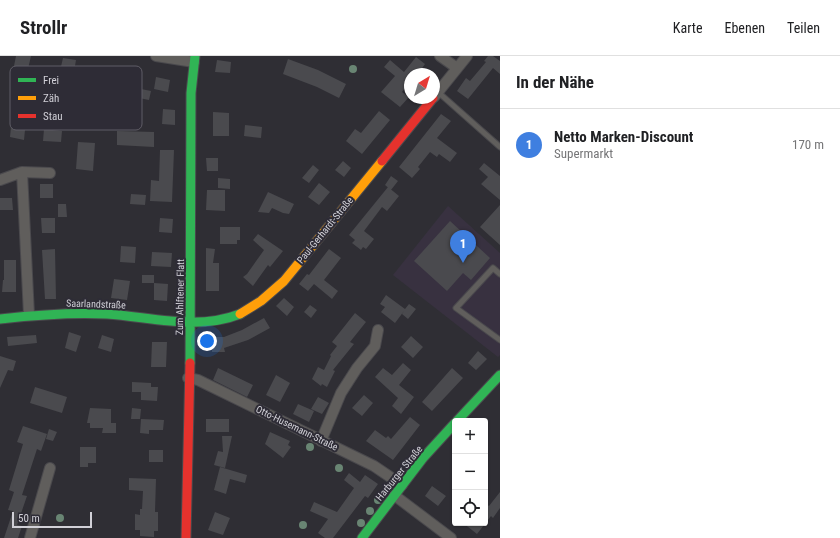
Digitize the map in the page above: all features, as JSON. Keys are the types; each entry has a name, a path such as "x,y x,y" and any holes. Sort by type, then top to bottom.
{"street":[{"path":"156,56 195,59"},
{"path":"440,56 457,68"},
{"name":"Paul-Gerhardt-Straße","path":"440,90 467,56"},
{"name":"Zum Ahlftener Flatt","path":"186,538 188,378 191,322 191,93 195,59"},
{"name":"Paul-Gerhardt-Straße","path":"191,322 212,322 237,316 262,301 284,281 428,104"},
{"path":"0,180 22,172 50,173"},
{"path":"22,172 29,316"},
{"name":"Saarlandstraße","path":"0,319 68,313 107,314 175,322 191,322"},
{"path":"321,441 341,393 357,368 375,346 378,330"},
{"name":"Harburger Straße","path":"460,418 500,375"},
{"name":"Otto-Husemann-Straße","path":"188,378 198,380 374,466 402,485"},
{"name":"Harburger Straße","path":"362,538 402,485 452,427"},
{"path":"30,538 50,468"},
{"path":"394,495 452,538"}],"lane":[{"path":"440,100 500,146"},
{"path":"500,274 493,268 456,308 500,340"}],"shaded area":[{"path":"448,206 500,253 500,355 498,357 393,275"}],"building":[{"path":"16,56 31,56 29,66 14,66"},
{"path":"488,56 493,56 500,61 500,74 493,68 468,99 457,91 466,78 470,81 486,62 484,61"},
{"path":"416,57 425,64 422,68 407,68"},
{"path":"63,58 76,60 75,66 61,66"},
{"path":"288,59 318,70 346,84 339,98 317,87 283,74"},
{"path":"217,60 231,62 230,73 215,72"},
{"path":"390,60 404,72 404,90 402,92 404,93 404,103 400,107 381,92 395,76 384,67"},
{"path":"156,77 170,80 168,92 154,89"},
{"path":"142,89 151,91 149,100 142,99"},
{"path":"163,109 175,110 175,125 162,124"},
{"path":"379,111 390,120 362,154 346,141 355,129 361,133"},
{"path":"213,112 229,113 229,136 213,136"},
{"path":"441,114 451,121 437,138 457,153 450,162 439,154 437,157 430,152 418,167 420,169 412,178 399,167"},
{"path":"245,125 262,127 261,138 244,136"},
{"path":"11,130 25,130 24,140 10,137"},
{"path":"44,130 62,131 61,142 43,141"},
{"path":"117,131 154,132 154,147 117,145"},
{"path":"78,142 95,143 93,171 76,169"},
{"path":"160,150 174,150 172,202 150,201 151,180 159,181"},
{"path":"206,158 218,158 218,171 207,171"},
{"path":"343,161 351,168 344,177 335,170"},
{"path":"484,163 500,176 500,200 481,184 488,177 479,169"},
{"path":"313,165 319,170 309,183 302,178"},
{"path":"391,176 398,181 391,190 385,185"},
{"path":"218,178 230,179 230,189 218,188"},
{"path":"319,183 330,192 319,205 308,197"},
{"path":"40,184 53,184 53,198 40,198"},
{"path":"388,187 399,196 387,211 382,207 364,231 374,239 366,249 363,247 361,250 352,243 355,240 349,235"},
{"path":"207,190 225,190 225,211 206,210"},
{"path":"268,192 294,204 289,214 272,208 269,213 258,212"},
{"path":"131,194 146,195 145,205 130,204"},
{"path":"0,198 12,198 13,210 0,210"},
{"path":"58,204 66,204 67,217 58,217"},
{"path":"500,205 500,245 480,227"},
{"path":"41,218 55,218 55,233 42,233"},
{"path":"160,218 173,219 172,233 159,232"},
{"path":"450,221 490,258 471,280 463,273 447,291 414,261"},
{"path":"220,227 240,227 240,240 237,240 237,244 220,244"},
{"path":"258,234 283,251 270,267 268,265 253,286 243,277 247,274 264,250 253,240"},
{"path":"121,246 136,247 135,263 120,262"},
{"path":"206,248 215,249 213,263 219,263 219,291 206,291"},
{"path":"55,249 56,299 45,299 42,250"},
{"path":"329,249 341,258 324,280 338,291 332,299 314,284 308,291 299,284 307,274 309,275"},
{"path":"152,252 172,253 171,267 151,266"},
{"path":"4,260 16,260 16,292 2,292 4,280"},
{"path":"142,275 154,275 154,283 142,283"},
{"path":"114,279 130,281 127,300 111,298"},
{"path":"154,283 168,284 167,301 154,300"},
{"path":"386,295 405,309 409,304 416,309 408,319 402,314 404,311 395,323 381,312 385,307 380,304"},
{"path":"284,298 294,307 287,316 276,306"},
{"path":"310,305 317,310 311,318 304,312"},
{"path":"355,313 366,322 350,342 354,344 333,370 335,371 327,387 322,384 321,386 312,379 318,367 324,370 331,356 330,355 337,346 332,342"},
{"path":"264,318 270,328 248,340 224,348 225,352 212,352 212,350 208,350 208,340 212,340 212,337 224,337 242,330"},
{"path":"69,332 81,336 76,352 65,348"},
{"path":"36,335 37,343 8,346 7,337"},
{"path":"102,335 114,339 111,352 98,348"},
{"path":"411,336 423,347 413,358 401,347"},
{"path":"152,342 167,342 166,367 151,367"},
{"path":"478,351 487,359 476,370 468,363"},
{"path":"0,356 16,361 13,371 8,370 0,388"},
{"path":"403,363 411,370 399,385 414,397 401,414 392,406 398,398 375,377 383,368 392,375"},
{"path":"218,368 253,385 247,397 213,380"},
{"path":"452,368 463,378 432,411 422,402"},
{"path":"276,375 290,383 280,402 266,395"},
{"path":"132,382 151,383 151,387 158,387 157,401 141,400 141,392 132,392"},
{"path":"35,387 67,397 62,413 30,403"},
{"path":"364,395 373,403 362,416 352,408"},
{"path":"318,397 329,403 322,414 311,409"},
{"path":"298,404 314,411 309,422 293,414"},
{"path":"90,408 111,409 111,423 116,423 116,433 102,433 103,428 90,428 90,423 87,423"},
{"path":"132,408 141,409 140,419 131,419"},
{"path":"410,417 420,425 393,460 366,441 375,430 386,438 388,436 391,439"},
{"path":"141,419 164,420 163,430 149,430 149,434 140,433"},
{"path":"206,419 229,419 229,432 206,432"},
{"path":"23,426 47,434 41,451 37,449 22,495 27,496 17,525 22,526 18,538 4,538 13,511 8,510 14,492 9,490 23,444 17,442"},
{"path":"49,429 57,432 53,441 46,439"},
{"path":"270,432 290,441 288,445 291,447 283,458 265,444"},
{"path":"222,436 232,436 225,468 214,465 218,451 223,452"},
{"path":"80,447 96,447 96,463 88,463 88,467 80,467"},
{"path":"149,450 163,450 163,462 149,462"},
{"path":"220,467 247,475 245,483 230,479 226,494 214,490"},
{"path":"349,473 360,482 365,475 378,484 368,498 365,496 333,538 325,538 318,533 328,519 310,511 314,502 337,512 354,488 344,480"},
{"path":"129,478 156,479 155,512 158,512 158,531 154,531 154,537 140,536 140,530 135,530 135,514 140,515 140,509 142,509 143,491 129,490"},
{"path":"432,486 446,496 438,506 425,496"},
{"path":"500,492 500,508 493,518 491,516 488,520 488,505 489,506"},
{"path":"215,512 230,518 223,535 208,530"},
{"path":"467,526 483,526 477,534"}],"traffic: fast":[{"path":"190,363 191,93 195,56"},
{"path":"0,319 53,314 94,313 174,322 207,322 240,314"},
{"path":"460,418 500,375"},
{"path":"362,538 423,458 452,426"}],"traffic: slow":[{"path":"240,314 261,301 284,281 382,161"}],"traffic: jam":[{"path":"382,161 428,104"},
{"path":"186,538 190,363"}],"place":[{"name":"Netto Marken-Discount","path":"463,263"}]}
